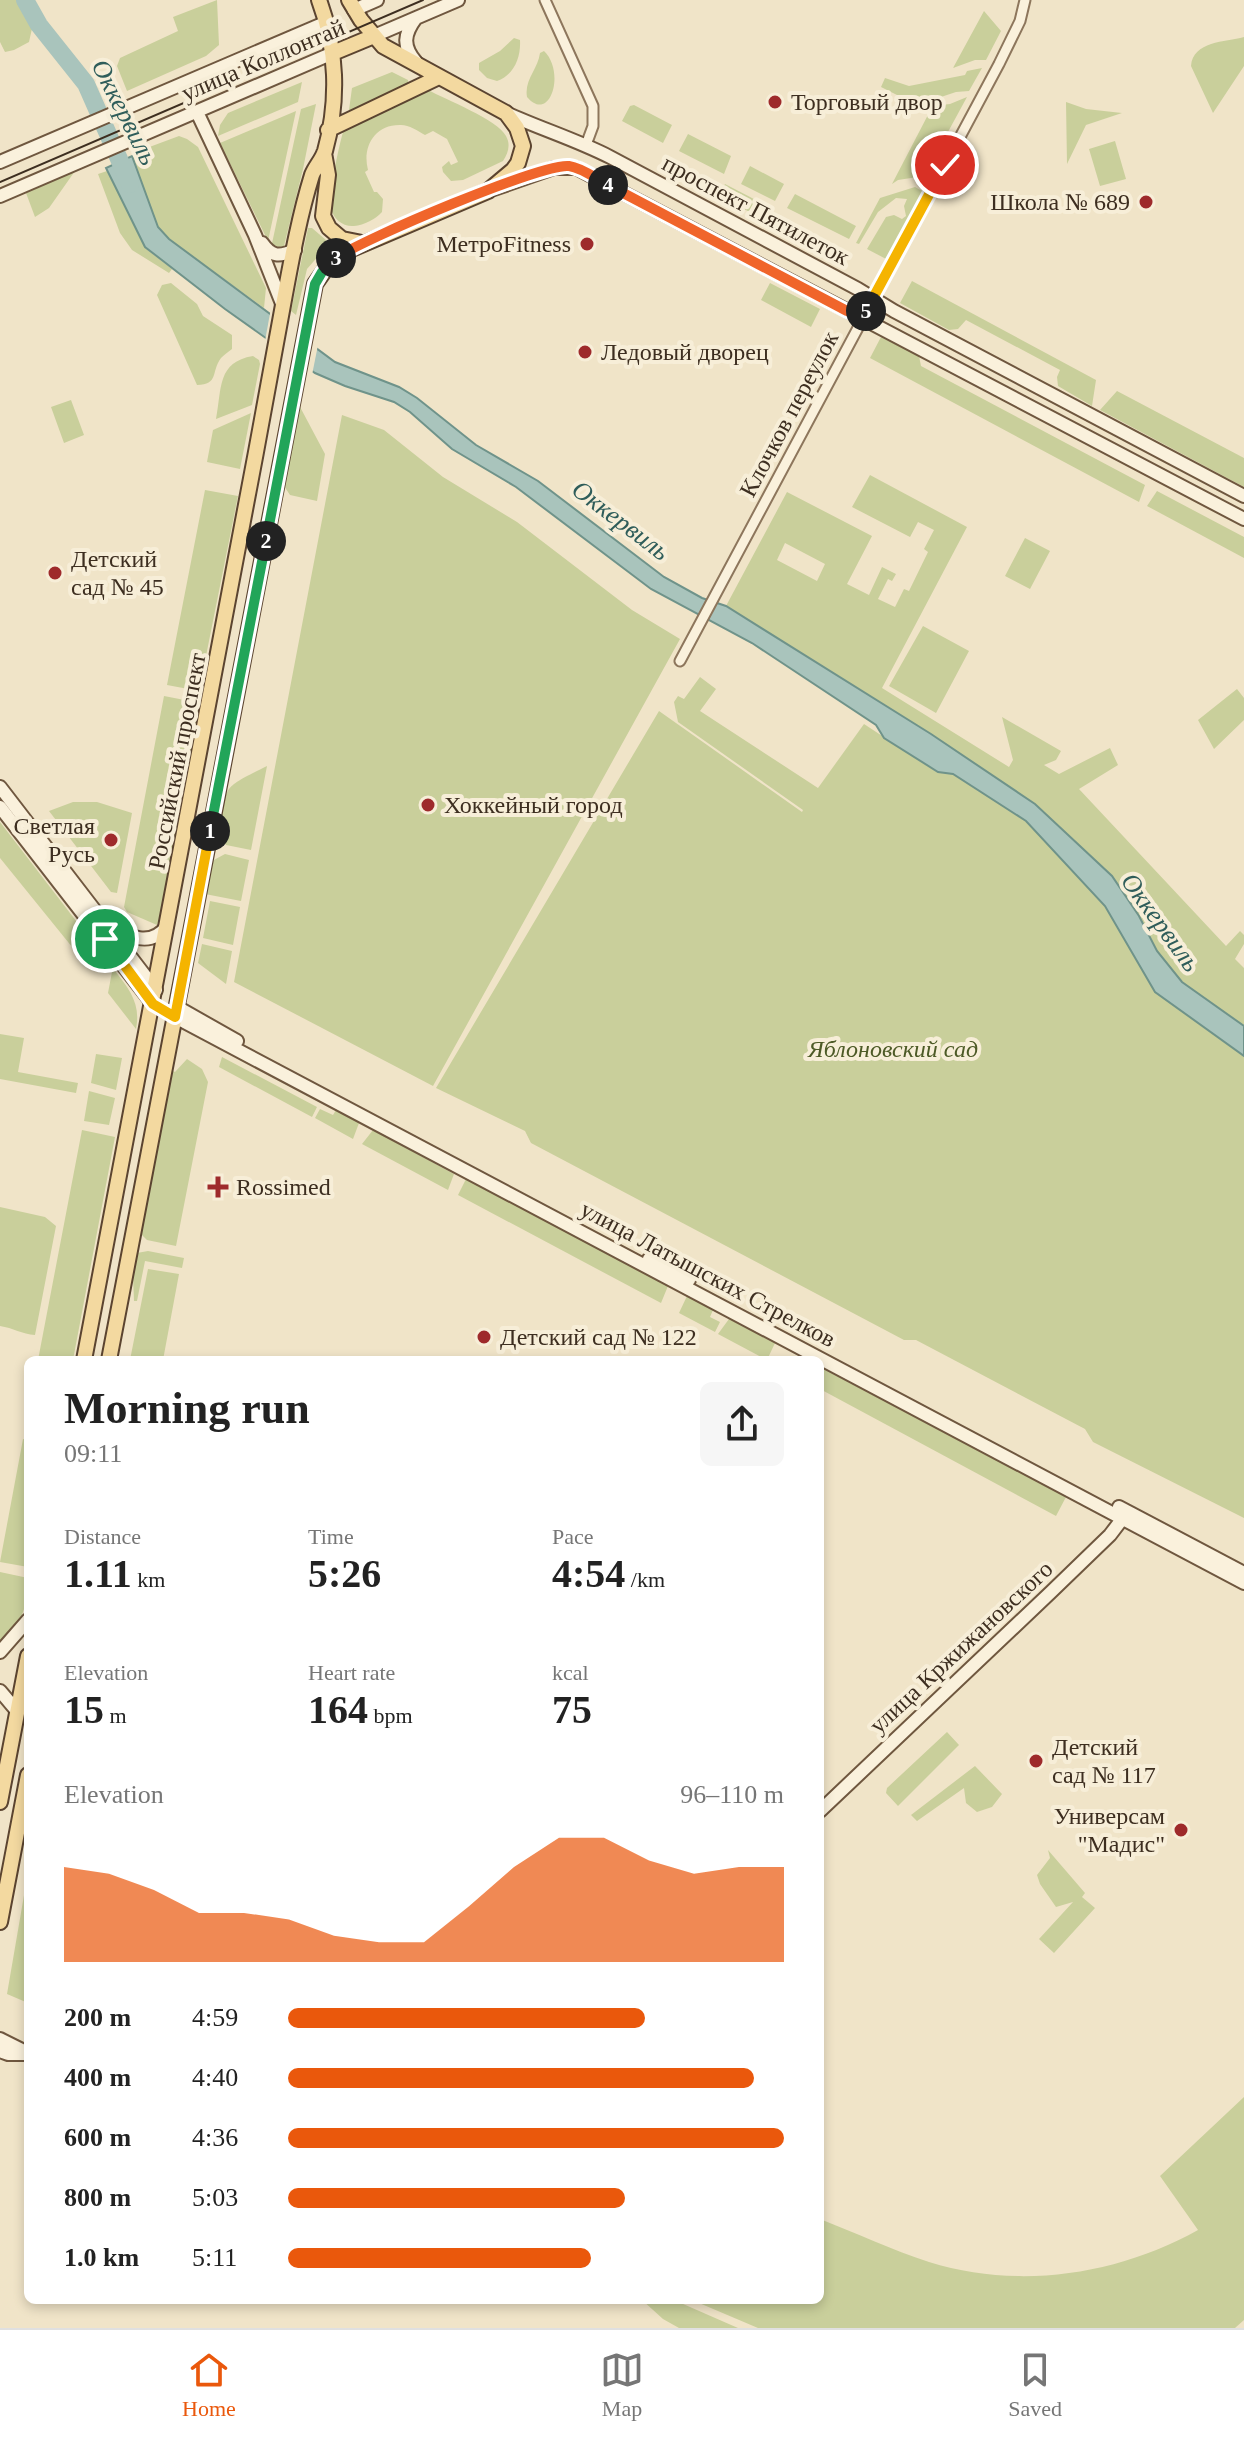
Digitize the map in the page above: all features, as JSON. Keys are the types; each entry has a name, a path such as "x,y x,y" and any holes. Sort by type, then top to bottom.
{"main road":[{"path":"319,0 333,53 334,94 324,153 328,175 323,216 329,228 342,239 362,243 488,191 513,170 522,154 521,136 506,113"},
{"name":"улица Коллонтай","path":"327,22 351,5"},
{"name":"проспект Пятилеток","path":"351,5 374,36 391,51 506,113"},
{"name":"улица Коллонтай","path":"333,53 374,36"},
{"path":"328,130 439,77"},
{"path":"283,306 313,172 324,153"},
{"name":"Российский проспект","path":"110,1356 315,284 338,256 362,243"},
{"name":"Российский проспект","path":"85,1356 283,306"},
{"name":"улица Латышских Стрелков","path":"154,997 176,1012"},
{"path":"0,1802 24,1677"},
{"path":"0,1922 24,1796"}],"street":[{"name":"улица Коллонтай","path":"351,5 377,0"},
{"name":"улица Коллонтай","path":"374,36 458,0"},
{"path":"545,0 593,106 593,126 586,145"},
{"name":"Клочков переулок","path":"680,661 1004,54 1020,21 1025,0"},
{"path":"416,18 405,43 420,67"},
{"name":"улица Коллонтай","path":"0,162 327,22"},
{"name":"улица Коллонтай","path":"0,196 333,53"},
{"path":"197,112 255,235 283,306"},
{"name":"проспект Пятилеток","path":"506,113 586,145 1244,496"},
{"name":"проспект Пятилеток","path":"488,191 554,168 576,168 1244,519"},
{"path":"255,235 273,255 295,250"},
{"path":"0,787 103,920 154,997"},
{"path":"0,807 154,997"},
{"path":"103,920 139,939 159,936 168,923"},
{"name":"улица Латышских Стрелков","path":"176,1012 1126,1515 1244,1573"},
{"name":"улица Латышских Стрелков","path":"1126,1515 1244,1583"},
{"name":"улица Кржижановского","path":"824,1807 1051,1592 1126,1515"},
{"path":"0,1652 24,1625"},
{"path":"0,1691 9,1699 16,1718"},
{"path":"0,2039 24,2052"},
{"path":"0,2051 24,2054"}],"green space":[{"path":"0,0 19,0 33,24 29,42 5,52 0,42"},
{"path":"217,0 219,45 206,56 127,91 117,66 120,58 178,31 173,17"},
{"path":"984,11 1001,31 986,60 975,60 953,68"},
{"path":"1244,37 1244,66 1213,113 1191,66 1193,58 1211,44"},
{"path":"514,38 520,40 520,47 512,70 497,81 487,78 479,70 479,63 500,51"},
{"path":"544,51 551,60 554,82 548,100 535,104 527,97 527,85 540,53"},
{"path":"982,68 969,91 956,92 917,105 881,87 885,78 909,86 965,75 967,71"},
{"path":"392,72 408,80 408,84 349,110 352,88"},
{"path":"302,82 298,102 218,136 220,125 228,113"},
{"path":"428,90 501,130 509,146 503,161 463,180 451,181 442,167 449,161 451,165 458,162 447,139 433,131 425,135 404,125 392,126 377,133 367,154 368,170 365,172 374,192 383,199 382,212 358,225 339,222 332,212 331,202 335,167 345,126"},
{"path":"967,97 924,176 898,180 892,184 930,111 924,107 950,104"},
{"path":"1066,102 1086,109 1122,113 1086,125 1067,164"},
{"path":"316,104 284,246 279,250 271,248 301,109"},
{"path":"634,105 672,125 663,143 622,121 630,106"},
{"path":"296,111 268,241 220,143"},
{"path":"688,134 731,156 724,174 679,151"},
{"path":"179,136 198,147 266,288 264,308 169,239 158,227 132,156"},
{"path":"1115,141 1126,179 1100,186 1089,149"},
{"path":"750,166 784,184 775,201 741,184"},
{"path":"75,171 49,208 35,217 26,193"},
{"path":"107,171 145,248 172,269 169,273 132,250 120,233 98,174"},
{"path":"725,184 773,209 767,221 719,196"},
{"path":"915,187 924,192 888,260 867,249 886,217 894,215 902,219 906,216 904,206 907,199 896,198 878,212 859,244 856,243 880,198"},
{"path":"795,194 856,226 849,239 787,208"},
{"path":"308,228 326,240 327,246 307,269 296,315 291,311"},
{"path":"912,281 1096,380 1092,406 1058,386 1060,370 966,320 958,329 949,330 900,303"},
{"path":"171,283 197,304 203,316 232,335 232,349 221,358 209,383 197,385 157,295 162,285"},
{"path":"770,283 820,309 811,327 761,300"},
{"path":"881,337 919,356 921,366 1145,485 1139,502 870,358"},
{"path":"253,356 260,364 252,405 216,419 227,370 241,359"},
{"path":"1117,391 1244,458 1244,487 1100,410"},
{"path":"71,400 84,435 64,443 51,407"},
{"path":"299,405 325,454 317,501 290,495 284,486"},
{"path":"251,413 240,469 207,462 213,430"},
{"name":"Хоккейный город","path":"342,415 384,430 443,477 517,522 632,610 680,639 433,1086 234,982"},
{"path":"870,475 967,527 882,688 1009,767 1013,760 1002,717 1061,751 1056,760 1044,765 1059,774 1110,748 1118,765 1079,789 1226,946 1240,931 1244,935 1244,944 1235,959 1244,968 1244,1026 1182,982 1157,951 1139,916 1035,804 931,734 726,606 787,492 872,536 847,584 869,595 882,567 896,574 892,581 888,579 878,599 895,607 904,589 909,591 928,552 924,549 934,530 918,522 910,537 852,507","holes":["785,543 825,564 817,581 777,560"]},
{"path":"205,490 238,496 199,691 167,685"},
{"path":"1157,491 1244,537 1244,558 1147,506"},
{"path":"1025,538 1050,551 1030,589 1005,576"},
{"path":"923,626 969,651 936,713 889,686"},
{"name":"Яблоновский сад","path":"700,677 716,689 700,711 818,788 864,724 937,772 953,773 1026,821 1105,906 1155,992 1244,1056 1244,1518 1093,1442 1085,1429 916,1340 904,1340 531,1143 525,1131 436,1088 659,711 802,812 678,722 674,702 678,696 684,699"},
{"path":"1237,689 1244,698 1244,720 1214,749 1198,720"},
{"path":"164,696 200,703 157,925 127,912 124,907"},
{"path":"267,766 251,850 226,845 217,833 225,796 234,784"},
{"path":"73,802 97,802 132,813 117,893 111,892 49,811"},
{"path":"0,822 103,956 101,962 81,958 0,858"},
{"path":"225,854 249,860 241,901 205,894 212,861"},
{"path":"210,901 240,907 233,945 203,938"},
{"path":"202,944 232,951 226,984 198,963"},
{"path":"115,971 136,1005 136,1029 108,993 112,972"},
{"path":"0,1034 24,1038 18,1072 78,1083 76,1093 0,1079"},
{"path":"96,1054 122,1058 116,1090 91,1083"},
{"path":"222,1057 317,1107 312,1117 219,1067"},
{"path":"187,1059 202,1069 208,1082 176,1246 147,1240 141,1234 173,1071"},
{"path":"89,1091 115,1098 109,1125 84,1121"},
{"path":"320,1109 333,1115 336,1110 359,1123 353,1139 315,1118"},
{"path":"82,1130 115,1137 74,1356 39,1356"},
{"path":"373,1130 454,1174 448,1190 362,1144"},
{"path":"466,1179 668,1286 661,1303 458,1195"},
{"path":"0,1207 45,1217 56,1226 35,1335 0,1326"},
{"path":"148,1251 184,1258 182,1268 145,1261 137,1301 134,1301 133,1276 137,1253"},
{"path":"148,1269 179,1274 164,1356 131,1356"},
{"path":"687,1296 713,1310 710,1317 720,1322 715,1332 679,1313"},
{"path":"729,1319 775,1343 769,1356 759,1356 718,1334"},
{"path":"824,1369 1066,1497 1056,1516 824,1391"},
{"path":"23,1439 24,1566 0,1562"},
{"path":"0,1572 24,1577 24,1608 22,1616 0,1648"},
{"path":"947,1732 959,1745 898,1806 886,1793 887,1788"},
{"path":"975,1766 1002,1794 992,1807 977,1812 966,1803 964,1788 917,1821 911,1815"},
{"path":"1048,1850 1085,1893 1082,1897 1095,1908 1054,1953 1039,1939 1073,1902 1056,1907 1040,1884 1037,1875 1050,1858"},
{"path":"24,1895 24,2001 7,1994"},
{"path":"1244,2097 1244,2320 1235,2328 758,2328 701,2304 824,2304 824,2221 929,2262 963,2271 1032,2276 1101,2267 1134,2258 1198,2230 1160,2176"},
{"path":"646,2304 683,2304 738,2328 679,2328"}],"water":[{"path":"132,156 158,227 169,239 335,362 399,387 417,398 476,445 538,481 664,577 702,598 726,606 931,734 1035,804 1112,876 1139,916 1157,951 1182,982 1244,1026 1244,1056 1155,992 1105,906 1026,821 953,774 938,772 884,738 876,725 752,643 651,589 516,487 452,449 410,412 394,402 315,373 145,247 106,168"}],"pier":[{"path":"271,308 318,345 312,375 265,341"}],"waterway":[{"name":"Оккервиль","path":"25,0 39,25 86,84 130,184"}],"tram line":[{"path":"0,182 423,0"}],"place":[{"name":"Торговый двор","path":"775,102"},
{"name":"Школа № 689","path":"1146,202"},
{"name":"МетроFitness","path":"587,244"},
{"name":"Ледовый дворец","path":"585,352"},
{"name":"Детский сад № 45","path":"55,573"},
{"name":"Хоккейный город","path":"428,805"},
{"name":"Светлая Русь","path":"111,840"},
{"name":"Rossimed","path":"218,1187"},
{"name":"Детский сад № 122","path":"484,1337"},
{"name":"Детский сад № 117","path":"1036,1761"},
{"name":"Универсам \"Мадис\"","path":"1181,1830"}],"route":[{"path":"105,939 153,1004 175,1017 315,284 329,264 362,243 488,191 554,168 571,166 863,318 945,165"}]}
